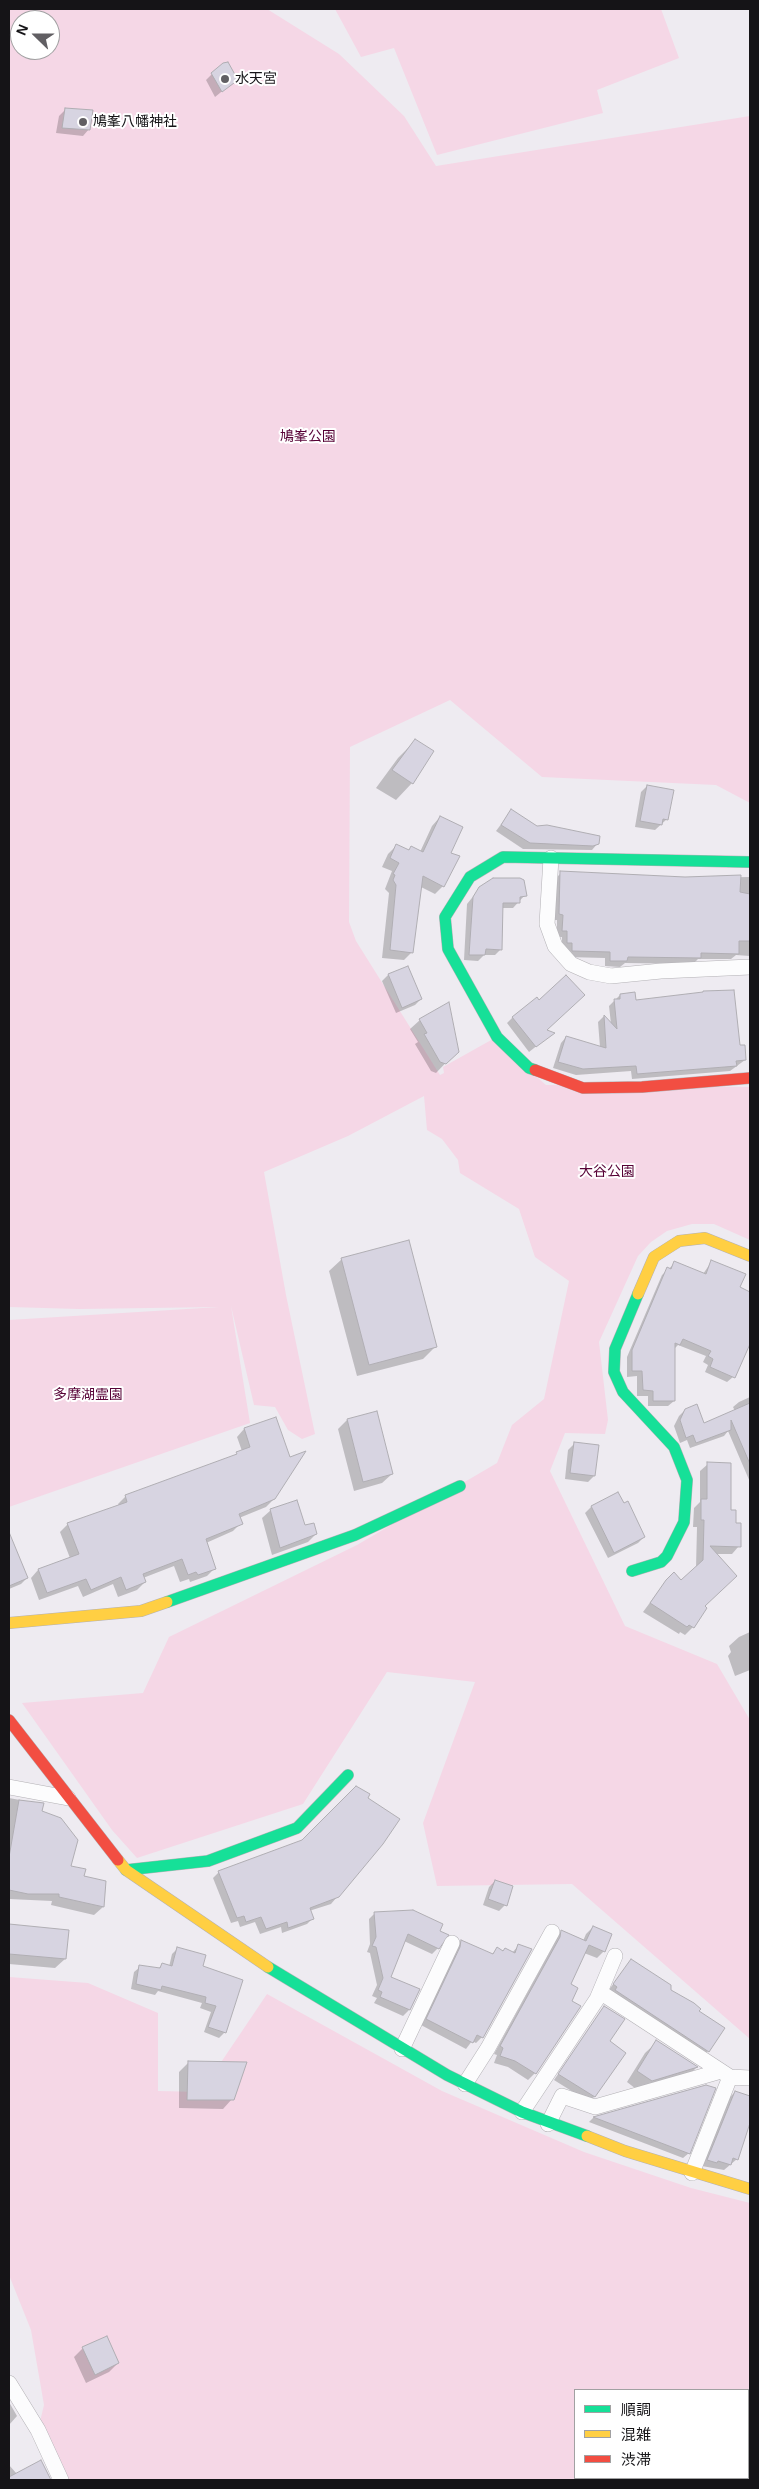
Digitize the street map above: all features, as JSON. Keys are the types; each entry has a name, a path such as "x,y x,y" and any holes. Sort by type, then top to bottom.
{"street":[{"path":"750,862 503,857 470,877 445,917 448,949 497,1037 528,1068 583,1088 642,1087 750,1078"},
{"path":"551,858 547,924 555,946 571,964 589,972 611,976 661,971 750,967"},
{"path":"632,1571 661,1562 668,1556 684,1522 686,1480 674,1447 623,1392 614,1372 615,1349 654,1257 679,1241 705,1238 750,1256"},
{"path":"9,1623 141,1611 355,1535 460,1486"},
{"path":"9,1720 126,1870 243,1952 402,2049 465,2084 522,2112 548,2124 692,2173 750,2189"},
{"path":"126,1870 208,1861 296,1828 348,1775"},
{"path":"9,1787 68,1798"},
{"path":"465,2084 488,2048 552,1932"},
{"path":"402,2049 452,1943"},
{"path":"522,2112 600,1992 615,1956"},
{"path":"600,1992 726,2074 750,2078"},
{"path":"548,2124 562,2096 595,2107 726,2074"},
{"path":"692,2173 726,2074"},
{"path":"9,2383 38,2430 61,2480"}],"green space":[{"name":"鳩峯公園","path":"9,9 267,9 339,54 404,116 436,166 750,116 750,803 716,785 542,777 450,700 350,747 349,922 356,941 440,1075 444,1073 443,1067 493,1039 546,1085 750,1087 750,1240 714,1224 692,1224 667,1231 651,1242 638,1256 599,1342 608,1420 605,1434 565,1433 550,1471 625,1626 717,1664 750,1720 750,2039 572,1884 437,1886 423,1823 475,1682 387,1672 303,1804 137,1858 112,1830 22,1703 143,1693 169,1637 357,1545 497,1463 512,1425 544,1399 569,1281 535,1257 519,1209 460,1173 458,1160 442,1139 427,1130 424,1096 348,1136 264,1172 286,1295 315,1434 302,1439 288,1430 275,1407 254,1405 231,1306 250,1423 9,1507 9,1320 219,1307 79,1309 9,1307"},
{"path":"335,9 661,9 679,58 597,90 603,113 437,155 394,48 361,57"},
{"path":"9,1977 88,1983 158,2013 158,2091 201,2092 267,1994 442,2091 584,2152 691,2188 750,2203 750,2480 56,2480 38,2430 44,2405 31,2330 9,2275"}],"building":[{"path":"228,62 238,80 222,92 211,73 223,63"},
{"path":"65,108 93,110 90,130 62,128"},
{"path":"415,739 434,751 413,784 392,770"},
{"path":"647,785 674,790 668,820 663,819 662,825 640,821"},
{"path":"511,809 537,826 547,825 600,836 599,844 593,846 530,843 501,825"},
{"path":"440,816 463,827 451,853 460,856 444,887 423,876 413,953 390,950 396,885 393,880 395,875 393,874 399,863 390,858 396,844 409,850 411,846 423,852"},
{"path":"560,871 685,877 741,875 740,892 750,894 750,941 739,941 739,954 701,953 701,958 628,957 627,961 610,961 610,952 572,951 572,943 567,943 567,931 562,931 563,915 559,914"},
{"path":"493,878 520,878 524,880 527,896 520,897 520,903 503,903 502,950 486,949 485,955 469,955 473,897 479,887"},
{"path":"408,966 422,999 402,1008 388,974"},
{"path":"566,975 585,995 547,1030 555,1033 536,1047 512,1017 537,997 539,1000"},
{"path":"734,990 740,1045 745,1045 746,1060 736,1061 737,1066 637,1074 636,1066 583,1069 558,1062 566,1036 606,1048 604,1015 617,1029 614,999 620,999 620,994 635,992 636,1000 703,991"},
{"path":"449,1002 459,1052 446,1064 440,1062 424,1034 427,1033 419,1019"},
{"path":"409,1240 437,1347 369,1365 341,1258"},
{"path":"711,1260 746,1274 740,1287 750,1292 750,1344 735,1378 710,1367 713,1359 708,1356 711,1351 683,1339 680,1345 675,1343 675,1401 653,1401 653,1391 643,1390 642,1371 632,1371 632,1350 667,1267 671,1269 674,1261 706,1274"},
{"path":"750,1403 750,1464 731,1420 731,1430 696,1443 693,1435 686,1438 680,1420 685,1409 697,1404 704,1423"},
{"path":"377,1411 393,1474 363,1482 347,1419"},
{"path":"276,1417 290,1457 306,1451 275,1499 239,1514 243,1524 206,1539 216,1569 198,1575 196,1572 188,1575 182,1559 143,1574 146,1582 126,1590 121,1577 91,1590 86,1579 47,1593 38,1569 79,1554 67,1523 127,1502 125,1495 237,1454 236,1452 250,1447 244,1428"},
{"path":"574,1442 599,1445 595,1476 570,1473"},
{"path":"707,1462 731,1463 731,1510 736,1510 736,1523 741,1523 741,1547 710,1546 737,1576 705,1606 707,1608 694,1628 689,1625 687,1627 650,1603 674,1572 681,1580 703,1560 704,1520 701,1520 701,1499 707,1499"},
{"path":"618,1492 624,1503 628,1501 645,1537 614,1553 591,1506"},
{"path":"297,1500 305,1525 314,1523 317,1534 280,1548 270,1509"},
{"path":"9,1532 28,1578 9,1586"},
{"path":"356,1786 370,1794 368,1798 400,1819 383,1844 339,1897 310,1908 314,1919 288,1928 287,1922 266,1929 261,1917 246,1922 244,1916 237,1918 218,1871 302,1840"},
{"path":"19,1800 44,1803 42,1811 61,1818 78,1840 71,1866 86,1869 84,1876 106,1881 104,1907 59,1897 59,1894 28,1894 9,1890 9,1857"},
{"path":"495,1880 513,1886 507,1906 488,1899"},
{"path":"413,1910 443,1924 440,1931 449,1935 439,1949 408,1934 391,1977 420,1989 410,2010 380,1997 382,1992 378,1990 383,1978 376,1947 372,1946 376,1937 374,1912"},
{"path":"9,1924 69,1930 66,1959 9,1954"},
{"path":"593,1926 612,1934 605,1952 589,1945 571,1984 578,1988 572,2001 581,2006 536,2074 515,2061 500,2056 503,2048 500,2046 560,1937 561,1930 586,1941"},
{"path":"461,1940 493,1954 497,1947 503,1951 505,1948 515,1953 518,1944 532,1949 483,2038 477,2035 473,2043 426,2019 460,1947"},
{"path":"177,1947 206,1955 203,1966 243,1980 226,2033 208,2027 216,2006 205,2003 206,1997 162,1986 161,1990 136,1984 139,1965 160,1968 162,1963 172,1966"},
{"path":"631,1959 671,1985 671,1990 694,2003 701,2009 699,2011 725,2028 709,2052 615,1990 617,1987 613,1984"},
{"path":"604,2006 625,2019 610,2041 626,2053 595,2097 558,2074"},
{"path":"656,2040 698,2067 652,2081 637,2071"},
{"path":"188,2061 247,2062 234,2100 187,2100"},
{"path":"706,2085 716,2088 690,2154 593,2117"},
{"path":"735,2091 750,2096 750,2123 738,2160 733,2158 731,2165 707,2160"},
{"path":"107,2336 119,2363 95,2375 82,2347"},
{"path":"41,2460 51,2480 9,2480 9,2477"}],"traffic: fast":[{"path":"535,1070 529,1068 497,1037 448,949 445,917 470,877 503,857 750,862"},
{"path":"632,1571 661,1562 667,1556 684,1522 687,1480 674,1447 623,1392 614,1372 615,1349 638,1294"},
{"path":"167,1602 355,1535 460,1486"},
{"path":"126,1870 208,1861 297,1828 348,1775"},
{"path":"268,1967 447,2075 522,2112 587,2136"}],"traffic: slow":[{"path":"638,1294 654,1257 679,1241 705,1238 750,1256"},
{"path":"9,1623 141,1611 167,1602"},
{"path":"118,1860 126,1870 268,1967"},
{"path":"587,2136 625,2151 750,2189"}],"traffic: jam":[{"path":"535,1070 583,1088 642,1087 750,1078"},
{"path":"9,1720 118,1860"}],"place":[{"name":"水天宮","path":"225,79"},
{"name":"鳩峯八幡神社","path":"83,122"}],"park label":[{"name":"大谷公園","path":"607,1172"},
{"name":"多摩湖霊園","path":"88,1395"}]}
